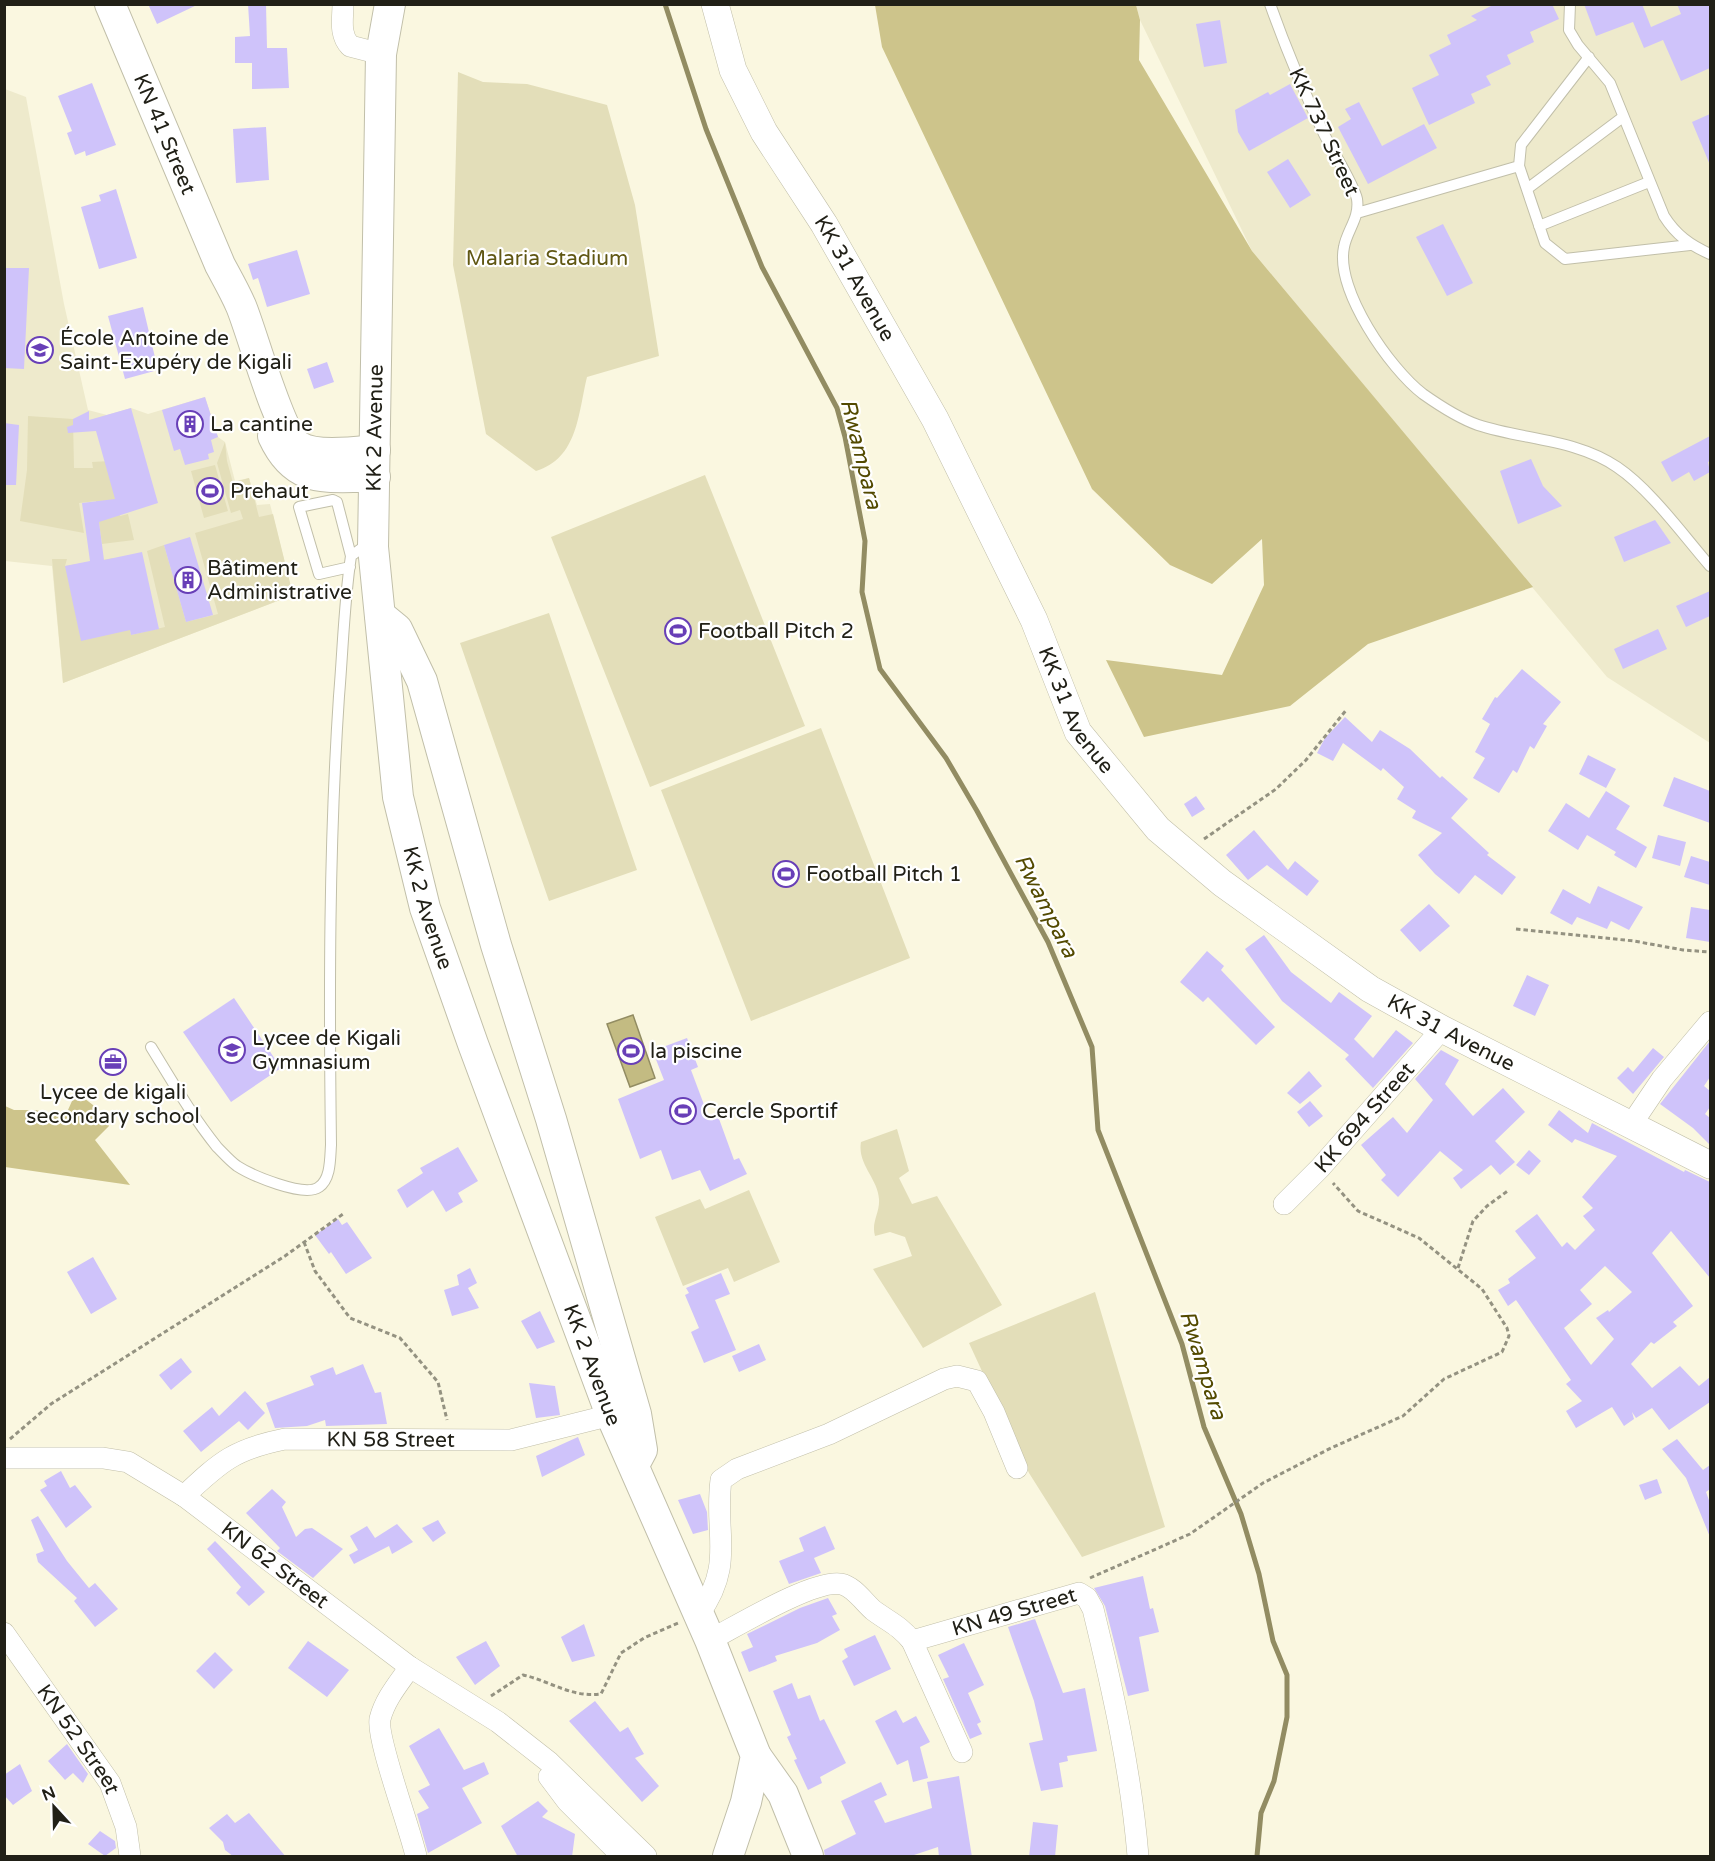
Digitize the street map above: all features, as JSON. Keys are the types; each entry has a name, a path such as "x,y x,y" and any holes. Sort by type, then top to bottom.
{"main road":[{"name":"KN 41 Street","path":"110,4 220,265 240,304 282,420 297,445 375,464"},
{"name":"KK 2 Avenue","path":"390,4 381,54 375,464 358,557 380,615 398,796 416,876 473,1044 610,1415 705,1627 756,1756 783,1794 804,1847"},
{"path":"380,615 397,629 422,681 496,945 551,1119 636,1414 642,1450 633,1467"},
{"path":"728,1857 746,1802 756,1756"},
{"name":"KK 2 Avenue","path":"746,1802 804,1847"}],"street":[{"path":"343,4 342,28 346,42 350,46 381,54"},
{"name":"KK 31 Avenue","path":"715,4 733,70 764,132 824,224 935,419 1034,620 1078,732 1158,829 1222,883 1370,989 1442,1029 1710,1165"},
{"path":"1631,1125 1662,1079 1710,1022"},
{"name":"KK 694 Street","path":"1284,1204 1320,1168 1442,1029"},
{"path":"705,1627 722,1564 721,1480 737,1470 829,1434 944,1379 957,1376 977,1381 994,1412 1017,1468"},
{"name":"KN 58 Street","path":"184,1496 211,1470 250,1446 285,1439 451,1438 468,1442 511,1440 610,1415"},
{"name":"KN 62 Street","path":"4,1458 104,1458 128,1462 184,1496 410,1667 475,1707 549,1762 646,1857"},
{"path":"705,1627 824,1584 841,1584 880,1615 900,1625 912,1641 962,1752"},
{"name":"KN 49 Street","path":"912,1641 1072,1593 1083,1595 1094,1610 1127,1756 1138,1857"},
{"name":"KN 52 Street","path":"4,1633 110,1783 126,1827 130,1857"},
{"path":"410,1667 386,1703 380,1721 382,1742 411,1831 416,1857"},
{"name":"KN 62 Street","path":"521,1741 567,1801 622,1857"}],"lane":[{"name":"KK 737 Street","path":"1270,4 1300,84 1357,198 1357,213 1344,247 1344,278 1367,327 1421,392 1461,418 1481,426 1569,445 1617,466 1648,496 1710,566"},
{"path":"1570,4 1569,30 1610,83 1649,182 1672,228 1690,245 1710,254"},
{"path":"1589,57 1521,145 1519,166 1545,243 1565,259 1690,245"},
{"path":"1527,189 1623,117"},
{"path":"1357,213 1519,166"},
{"path":"1539,226 1649,182"},
{"path":"151,1047 201,1125 218,1148 237,1166 298,1190 311,1191 319,1187 326,1179 330,1163 328,929 331,808 358,557 337,502 333,500 299,507 319,574 358,557"}],"path":[{"path":"1198,843 1276,789 1306,759 1347,709"},
{"path":"1516,930 1634,940 1683,950 1710,952"},
{"path":"1083,1595 1091,1577 1148,1555 1190,1534 1245,1495 1300,1463 1403,1416 1444,1379 1502,1352 1509,1336 1507,1328 1482,1289 1419,1238 1358,1211 1320,1168"},
{"path":"1458,1268 1473,1221 1487,1206 1509,1190"},
{"path":"4,1445 51,1404 231,1292 343,1214"},
{"path":"304,1242 315,1271 350,1318 400,1338 438,1382 451,1438"},
{"path":"475,1707 523,1675 585,1696 601,1694 621,1653 644,1638 705,1627"}],"shaded area":[{"path":"875,5 1136,5 1140,20 1139,60 1252,251 1533,587 1368,644 1290,706 1144,737 1106,660 1222,675 1264,585 1262,539 1212,584 1170,565 1092,489 882,47"},
{"path":"1136,5 1710,5 1710,743 1607,677 1252,251 1140,20"},
{"name":"École Antoine de Saint-Exupéry de Kigali","path":"5,89 26,97 64,304 88,410 107,415 131,408 148,414 205,397 218,437 225,442 235,481 249,478 257,505 270,504 293,595 63,683 52,566 5,561"},
{"name":"la piscine","path":"633,1015 655,1078 630,1087 607,1024"},
{"path":"76,1092 93,1105 109,1126 95,1140 130,1185 5,1167 5,1106 14,1110 36,1110 53,1115 68,1110"}],"green space":[{"name":"Malaria Stadium","path":"458,72 483,82 527,84 607,105 635,205 659,356 587,377 578,420 568,445 550,465 536,471 486,434 453,265"},
{"path":"28,416 73,419 74,468 93,468 92,462 110,461 120,516 128,514 134,540 102,544 96,501 79,503 84,533 20,521 27,470"},
{"path":"225,442 227,461 238,501 235,482 249,478 259,517 273,514 293,595 63,683 52,559 67,559 65,566 114,558 131,635 165,627 147,551 164,545 186,622 218,614 195,533 243,519 240,510 231,513 217,463"},
{"name":"Prehaut","path":"215,465 228,511 204,518 191,471"},
{"name":"Football Pitch 2","path":"705,475 805,726 650,787 551,537"},
{"path":"549,613 637,870 549,901 460,643"},
{"name":"Football Pitch 1","path":"821,728 910,958 751,1021 661,790"},
{"path":"897,1129 909,1171 899,1178 912,1204 937,1196 1002,1305 923,1348 873,1269 912,1256 905,1237 890,1232 875,1236 878,1192 861,1150 861,1142"},
{"path":"749,1190 780,1262 734,1282 728,1268 683,1286 655,1217 700,1199 705,1209"},
{"path":"1095,1292 1165,1527 1082,1557 1029,1473 969,1343"}],"building":[{"path":"148,4 199,4 157,24"},
{"path":"248,4 266,4 267,48 287,48 289,88 252,89 252,63 235,63 235,37 250,36"},
{"path":"1495,4 1552,4 1559,19 1530,32 1534,42 1507,55 1511,64 1486,76 1491,85 1471,94 1475,103 1429,125 1412,88 1439,75 1429,55 1451,44 1447,35 1477,20 1471,16"},
{"path":"1584,4 1642,4 1651,27 1681,14 1677,4 1710,4 1710,68 1681,81 1663,40 1644,48 1633,22 1596,36"},
{"path":"1220,20 1227,63 1204,67 1196,24"},
{"path":"92,83 116,145 86,156 85,151 75,155 67,133 72,131 58,96"},
{"path":"1290,84 1308,118 1249,151 1238,132 1235,110 1268,92 1270,95"},
{"path":"1359,102 1382,146 1424,124 1437,148 1368,184 1338,127 1351,119 1345,109"},
{"path":"1710,114 1710,165 1692,122"},
{"path":"266,127 269,180 236,183 233,129"},
{"path":"1288,159 1311,195 1290,208 1267,172"},
{"path":"116,189 137,258 99,269 81,207 101,201 99,195"},
{"path":"1443,224 1473,283 1447,296 1416,237"},
{"path":"297,250 310,294 267,307 258,278 253,280 248,264"},
{"path":"4,268 29,268 24,369 4,368"},
{"path":"143,307 158,370 125,379 108,316"},
{"path":"327,362 334,382 314,389 307,369"},
{"name":"La cantine","path":"205,397 218,437 211,440 214,452 208,454 209,459 185,465 180,449 174,451 162,410"},
{"path":"131,408 158,503 99,522 104,560 142,552 159,629 131,635 130,630 81,641 65,566 90,561 82,503 115,499 96,431 68,433 67,427 73,425 73,419 89,411 89,420"},
{"path":"4,423 19,425 16,485 4,485"},
{"path":"1710,436 1710,461 1708,462 1710,472 1694,481 1689,472 1672,482 1661,462"},
{"path":"1531,459 1543,486 1562,506 1518,524 1500,471"},
{"path":"1655,520 1671,543 1624,562 1614,537"},
{"name":"Bâtiment Administrative","path":"190,537 213,615 186,622 164,545"},
{"path":"1710,591 1710,616 1686,627 1676,606"},
{"path":"1658,629 1667,649 1623,669 1614,649"},
{"path":"1522,669 1561,702 1543,724 1547,726 1534,749 1530,746 1517,773 1513,770 1499,793 1473,778 1485,758 1475,752 1490,724 1482,719 1495,697 1497,698"},
{"path":"1345,717 1372,742 1380,730 1410,749 1440,778 1442,776 1468,799 1451,818 1489,853 1487,855 1516,877 1502,895 1475,875 1459,894 1435,874 1418,855 1442,833 1412,818 1416,811 1397,799 1404,787 1383,768 1381,771 1343,743 1333,761 1317,753 1325,738"},
{"path":"1588,755 1616,769 1606,788 1579,774"},
{"path":"1674,777 1710,791 1710,823 1663,806"},
{"path":"1606,791 1630,806 1616,829 1647,847 1636,868 1614,855 1616,852 1587,835 1578,850 1548,831 1566,803 1589,818"},
{"path":"1196,796 1205,809 1192,817 1184,804"},
{"path":"1254,830 1288,870 1295,861 1319,881 1307,896 1267,865 1248,880 1226,855"},
{"path":"1658,835 1686,842 1680,866 1652,858"},
{"path":"1691,856 1710,862 1710,885 1684,877"},
{"path":"1598,886 1643,907 1629,930 1611,921 1607,929 1577,917 1572,925 1550,913 1563,889 1590,904"},
{"path":"1429,904 1450,926 1420,952 1400,930"},
{"path":"1691,907 1710,910 1710,942 1686,938"},
{"path":"1264,935 1291,972 1331,1003 1339,992 1372,1016 1354,1039 1373,1058 1396,1030 1413,1043 1373,1088 1345,1059 1349,1055 1282,1001 1245,949"},
{"path":"1207,951 1224,966 1221,970 1275,1027 1256,1045 1208,997 1203,1002 1180,982"},
{"path":"1527,975 1549,985 1535,1016 1513,1006"},
{"name":"Lycee de Kigali Gymnasium","path":"234,998 281,1068 231,1102 183,1032"},
{"path":"687,1038 698,1067 691,1070 709,1118 718,1116 734,1160 739,1158 747,1174 710,1191 700,1170 672,1180 661,1150 640,1159 618,1099 664,1080 655,1057 666,1053 663,1047"},
{"path":"1710,1041 1710,1077 1704,1086 1710,1091 1710,1107 1705,1114 1710,1118 1710,1145 1693,1128 1660,1104"},
{"path":"1653,1048 1664,1057 1633,1094 1617,1078 1628,1067 1633,1072"},
{"path":"1441,1050 1459,1060 1445,1084 1473,1116 1503,1088 1525,1112 1495,1141 1515,1162 1500,1175 1491,1165 1461,1189 1453,1178 1463,1170 1440,1151 1398,1197 1381,1180 1386,1175 1361,1145 1393,1117 1407,1133 1433,1100 1415,1079"},
{"path":"1309,1071 1322,1086 1300,1104 1287,1093"},
{"path":"1310,1101 1323,1116 1309,1127 1297,1112"},
{"path":"1559,1110 1588,1133 1592,1123 1684,1172 1685,1170 1710,1182 1710,1278 1671,1231 1652,1253 1693,1306 1673,1322 1677,1326 1654,1344 1651,1342 1631,1364 1652,1388 1680,1366 1699,1386 1710,1377 1710,1402 1669,1430 1652,1408 1636,1418 1632,1412 1634,1419 1624,1426 1612,1407 1576,1428 1566,1411 1582,1401 1566,1384 1571,1380 1516,1300 1508,1306 1498,1290 1510,1283 1508,1279 1536,1258 1515,1231 1537,1214 1562,1247 1567,1242 1575,1250 1595,1230 1583,1216 1593,1208 1582,1197 1617,1156 1575,1139 1572,1143 1548,1125","holes":["1605,1266 1632,1292 1609,1312 1608,1310 1596,1318 1614,1339 1591,1365 1564,1328 1592,1304 1580,1290"]},
{"path":"458,1147 478,1181 458,1193 463,1202 446,1212 433,1190 407,1208 397,1190 423,1173 420,1168"},
{"path":"1529,1150 1541,1161 1529,1175 1516,1165"},
{"path":"338,1219 342,1225 347,1222 372,1258 346,1274 331,1252 329,1254 315,1235"},
{"path":"93,1257 117,1299 91,1314 67,1272"},
{"path":"470,1268 477,1283 468,1288 479,1308 452,1316 444,1290 459,1285 457,1275"},
{"path":"721,1273 730,1294 715,1300 736,1350 704,1363 691,1332 699,1328 685,1295 689,1293 686,1288"},
{"path":"540,1311 555,1342 537,1349 521,1321"},
{"path":"759,1344 766,1360 739,1372 732,1356"},
{"path":"181,1358 192,1372 171,1390 159,1375"},
{"path":"363,1364 375,1393 381,1392 387,1424 326,1426 325,1420 307,1426 275,1428 266,1403 314,1385 310,1376 333,1367 336,1375"},
{"path":"529,1383 555,1386 560,1415 536,1418"},
{"path":"245,1391 265,1413 248,1430 239,1421 201,1452 183,1431 212,1407 219,1416"},
{"path":"578,1437 585,1455 542,1477 536,1456"},
{"path":"1677,1439 1703,1470 1710,1465 1710,1489 1706,1492 1710,1503 1710,1537 1686,1478 1662,1449"},
{"path":"61,1471 70,1488 75,1485 92,1507 66,1528 40,1490 47,1486 44,1481"},
{"path":"1657,1479 1662,1493 1645,1500 1639,1485"},
{"path":"272,1489 286,1502 282,1507 296,1537 305,1529 312,1528 343,1549 313,1578 277,1551 280,1548 246,1513"},
{"path":"700,1494 707,1512 708,1530 693,1534 678,1500"},
{"path":"38,1516 67,1561 89,1588 95,1583 118,1609 95,1627 74,1601 77,1598 38,1562 36,1554 44,1551 31,1520"},
{"path":"438,1520 446,1533 433,1542 422,1528"},
{"path":"397,1524 413,1542 392,1554 389,1546 354,1564 349,1555 358,1550 350,1536 367,1526 375,1538"},
{"path":"825,1526 835,1549 814,1558 821,1573 789,1584 779,1561 804,1551 799,1538"},
{"path":"215,1541 265,1592 249,1606 236,1593 241,1587 207,1549"},
{"path":"1143,1576 1150,1609 1153,1608 1159,1632 1139,1637 1149,1691 1128,1696 1105,1606 1094,1588"},
{"path":"828,1598 837,1614 832,1616 840,1630 817,1643 775,1656 777,1661 749,1672 741,1652 753,1647 747,1634 800,1608"},
{"path":"1035,1619 1063,1693 1085,1688 1097,1751 1067,1756 1068,1761 1059,1763 1063,1787 1041,1791 1029,1743 1043,1740 1034,1701 1008,1627"},
{"path":"584,1624 595,1656 572,1662 561,1637"},
{"path":"875,1635 891,1669 854,1686 842,1661 848,1657 844,1649"},
{"path":"308,1641 349,1670 327,1697 288,1668"},
{"path":"486,1641 500,1666 475,1685 456,1657"},
{"path":"964,1643 984,1685 968,1693 981,1722 977,1724 982,1734 970,1739 943,1679 949,1677 938,1655"},
{"path":"215,1652 233,1670 214,1689 196,1671"},
{"path":"792,1683 798,1699 810,1695 820,1721 824,1719 846,1763 820,1777 822,1783 808,1790 794,1760 797,1759 787,1737 791,1735 773,1691"},
{"path":"595,1701 620,1732 628,1727 644,1754 635,1758 659,1786 642,1802 569,1721"},
{"path":"896,1710 903,1723 916,1716 930,1742 920,1747 928,1778 913,1782 908,1760 897,1765 875,1721"},
{"path":"439,1728 464,1770 484,1762 489,1774 462,1788 482,1823 428,1853 417,1814 429,1808 418,1791 430,1785 409,1746"},
{"path":"67,1744 88,1774 83,1783 73,1773 65,1780 48,1761"},
{"path":"20,1764 32,1791 13,1805 4,1795 4,1775"},
{"path":"959,1776 972,1857 939,1857 938,1847 908,1857 825,1857 824,1850 856,1834 841,1801 881,1782 887,1795 874,1801 885,1823 932,1808 927,1782"},
{"path":"538,1801 548,1811 542,1817 575,1834 572,1857 518,1857 501,1826"},
{"path":"249,1813 286,1857 234,1857 225,1850 223,1842 209,1828 227,1814 235,1823"},
{"path":"1033,1822 1058,1825 1055,1857 1029,1857"},
{"path":"100,1831 115,1841 116,1848 105,1856 88,1844"}],"waterway":[{"name":"Rwampara","path":"665,4 706,129 762,267 837,408 845,437 865,541 862,592 880,669 946,758 977,811 1048,942 1092,1047 1098,1130 1182,1344 1204,1427 1241,1514 1259,1574 1273,1641 1287,1675 1287,1717 1274,1781 1261,1813 1257,1856"}],"place":[{"name":"École Antoine de Saint-Exupéry de Kigali","path":"40,350"},
{"name":"La cantine","path":"190,424"},
{"name":"Prehaut","path":"210,491"},
{"name":"Bâtiment Administrative","path":"188,580"},
{"name":"Football Pitch 2","path":"678,631"},
{"name":"Football Pitch 1","path":"786,874"},
{"name":"Lycee de Kigali Gymnasium","path":"232,1050"},
{"name":"la piscine","path":"631,1051"},
{"name":"Lycee de kigali secondary school","path":"113,1062"},
{"name":"Cercle Sportif","path":"683,1111"}]}
